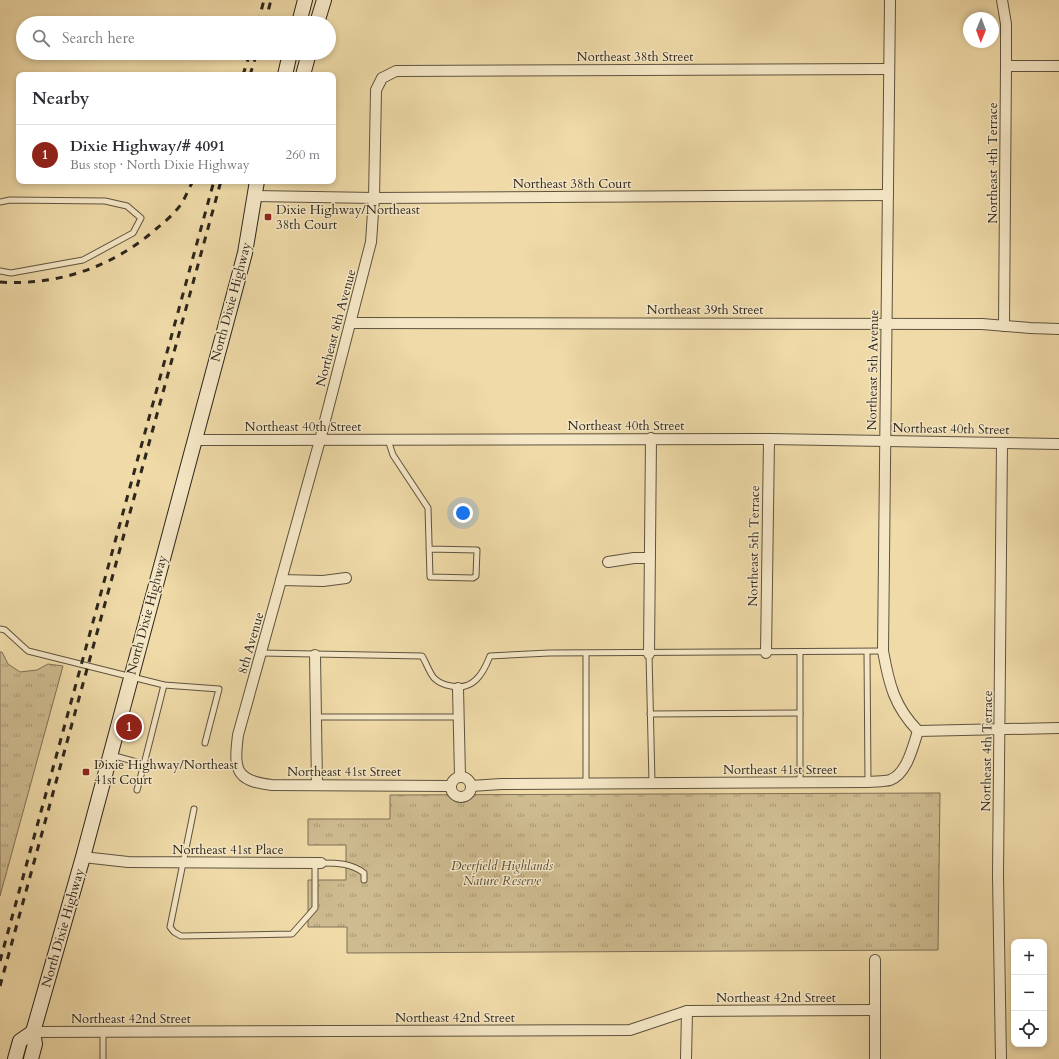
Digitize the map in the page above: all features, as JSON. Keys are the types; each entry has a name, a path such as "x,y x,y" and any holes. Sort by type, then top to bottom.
{"main road":[{"path":"301,16 305,0"},
{"path":"319,16 324,0"},
{"path":"285,72 288,60"},
{"path":"304,72 307,60"},
{"name":"North Dixie Highway","path":"31,1059 35,1044 33,1032 83,857 245,253 257,184"},
{"name":"North Dixie Highway","path":"255,196 264,184"},
{"path":"15,1059 20,1041 33,1032"}],"street":[{"name":"Northeast 5th Avenue","path":"890,0 883,651 889,683 896,702 906,719 918,731"},
{"name":"Northeast 4th Terrace","path":"1002,0 1006,24 1004,326"},
{"path":"1006,66 1059,66"},
{"name":"Northeast 38th Street","path":"382,78 396,71 889,69"},
{"name":"Northeast 8th Avenue","path":"281,580 320,440 371,242 374,198 376,90 382,78"},
{"name":"Northeast 38th Court","path":"255,196 374,198 888,196"},
{"name":"Northeast 39th Street","path":"351,323 886,323 982,324 1059,328"},
{"path":"649,654 651,438"},
{"name":"Northeast 40th Street","path":"194,440 651,438 982,441 1002,443 1059,444"},
{"name":"Northeast 5th Terrace","path":"766,653 769,439"},
{"name":"Northeast 4th Terrace","path":"1001,1059 998,876 1002,443"},
{"path":"608,562 634,558 650,558"},
{"path":"281,580 323,581 346,578"},
{"name":"8th Avenue","path":"241,775 235,760 238,735 281,580"},
{"path":"315,655 317,785"},
{"path":"458,688 460,776"},
{"path":"918,731 1000,728 1059,728"},
{"name":"Northeast 41st Street","path":"471,786 586,783 868,782 891,779 901,771 910,755 918,731"},
{"name":"Northeast 41st Street","path":"241,775 256,783 272,785 450,786"},
{"path":"460,776 468,778 471,786 469,794 460,797 452,794 450,786 453,779 460,776"},
{"name":"Northeast 41st Place","path":"83,857 128,862 318,863"},
{"path":"875,960 875,1059"},
{"name":"Northeast 42nd Street","path":"33,1032 630,1030 687,1011 875,1010"},
{"path":"686,1059 687,1011"}],"lane":[{"path":"0,202 10,200 105,201 127,206 141,218 133,233 83,260 11,273 0,270"},
{"path":"388,440 393,455 428,508 430,577 473,578 476,576 477,550 430,549"},
{"path":"0,629 5,630 28,651 130,678 164,685 219,689 205,743"},
{"path":"261,654 422,656 434,678 445,685 458,688 474,684 484,670 490,656 883,651"},
{"path":"800,652 800,783"},
{"path":"867,652 868,782"},
{"path":"586,654 586,783"},
{"path":"649,654 652,783"},
{"path":"137,790 164,685"},
{"path":"650,714 800,713"},
{"path":"316,717 459,717"},
{"path":"110,755 144,764"},
{"path":"194,809 170,927 174,932 181,936 292,934 315,908 318,863"},
{"name":"Northeast 41st Place","path":"318,863 335,863 356,867 364,873 364,880"},
{"path":"103,1032 103,1059"}],"green space":[{"path":"0,652 2,652 8,664 20,672 37,670 48,664 63,666 0,896"},
{"name":"Deerfield Highlands Nature Reserve","path":"940,793 938,950 347,953 347,927 308,927 308,880 346,880 346,845 308,845 308,819 390,819 390,795"}],"railway":[{"path":"260,16 264,0"},
{"path":"267,16 271,0"},
{"path":"244,72 248,60"},
{"path":"251,72 255,60"},
{"path":"0,282 42,281 63,277 103,264 122,254 139,242 173,214 182,203 192,184"},
{"path":"0,961 213,184"},
{"path":"0,986 220,184"}],"place":[{"name":"Dixie Highway/Northeast 38th Court","path":"268,217"},
{"name":"Dixie Highway/# 4091","path":"129,727"},
{"name":"Dixie Highway/Northeast 41st Court","path":"86,772"}]}
